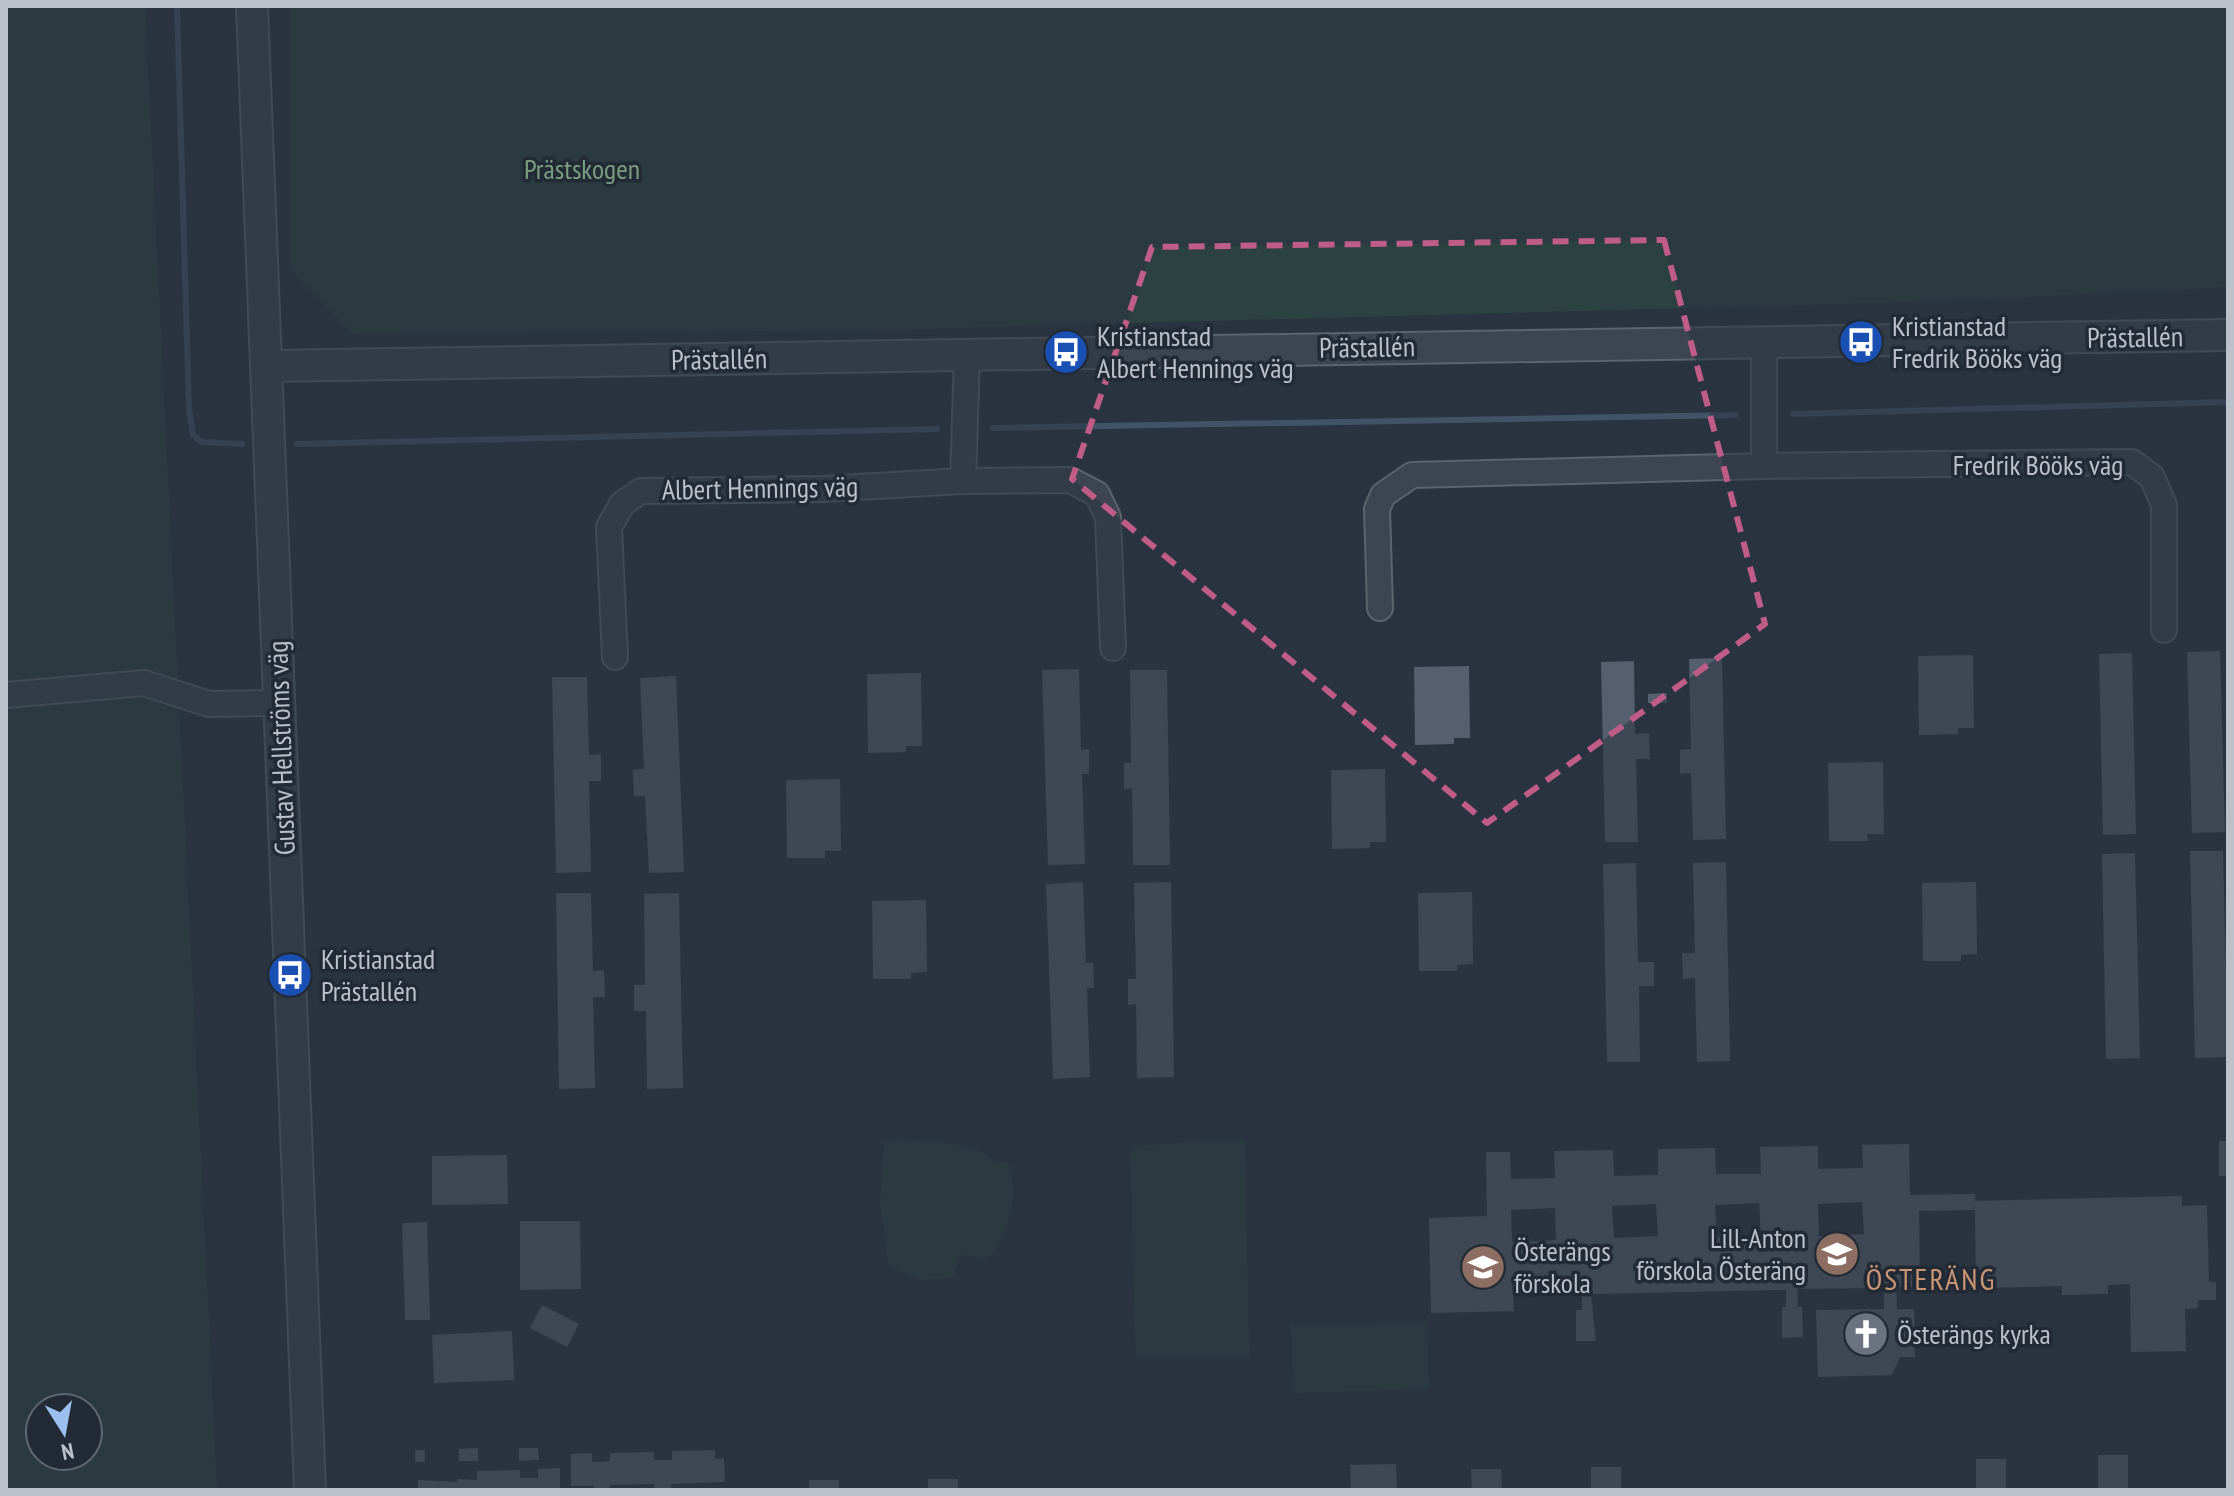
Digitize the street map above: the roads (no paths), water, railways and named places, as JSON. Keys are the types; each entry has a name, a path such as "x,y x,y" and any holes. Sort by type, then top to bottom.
{"street":[{"name":"Gustav Hellströms väg","path":"252,6 310,1490"},
{"name":"Prästallén","path":"266,366 2228,335"},
{"path":"1764,343 1764,466"},
{"path":"963,481 967,354"},
{"name":"Fredrik Bööks väg","path":"1380,608 1377,509 1389,489 1412,475 1764,466 2132,462 2152,477 2164,505 2164,630"},
{"name":"Albert Hennings väg","path":"615,657 609,527 622,504 641,491 823,489 963,481 1070,480 1097,494 1108,517 1113,648"},
{"path":"6,695 144,683 209,704 280,703"}],"waterway":[{"path":"177,6 189,409 193,435 202,442 242,444"},
{"path":"1793,414 2228,402"},
{"path":"993,428 1736,415"},
{"path":"297,444 937,429"}],"place":[{"name":"Kristianstad Fredrik Bööks väg","path":"1861,342"},
{"name":"Kristianstad Albert Hennings väg","path":"1066,352"},
{"name":"Kristianstad Prästallén","path":"290,975"},
{"name":"Lill-Anton förskola Österäng","path":"1837,1254"},
{"name":"Österängs förskola","path":"1483,1267"},
{"name":"Österängs kyrka","path":"1866,1334"}],"district":[{"name":"ÖSTERÄNG","path":"1931,1280"}],"park label":[{"name":"Prästskogen","path":"582,169"}]}
